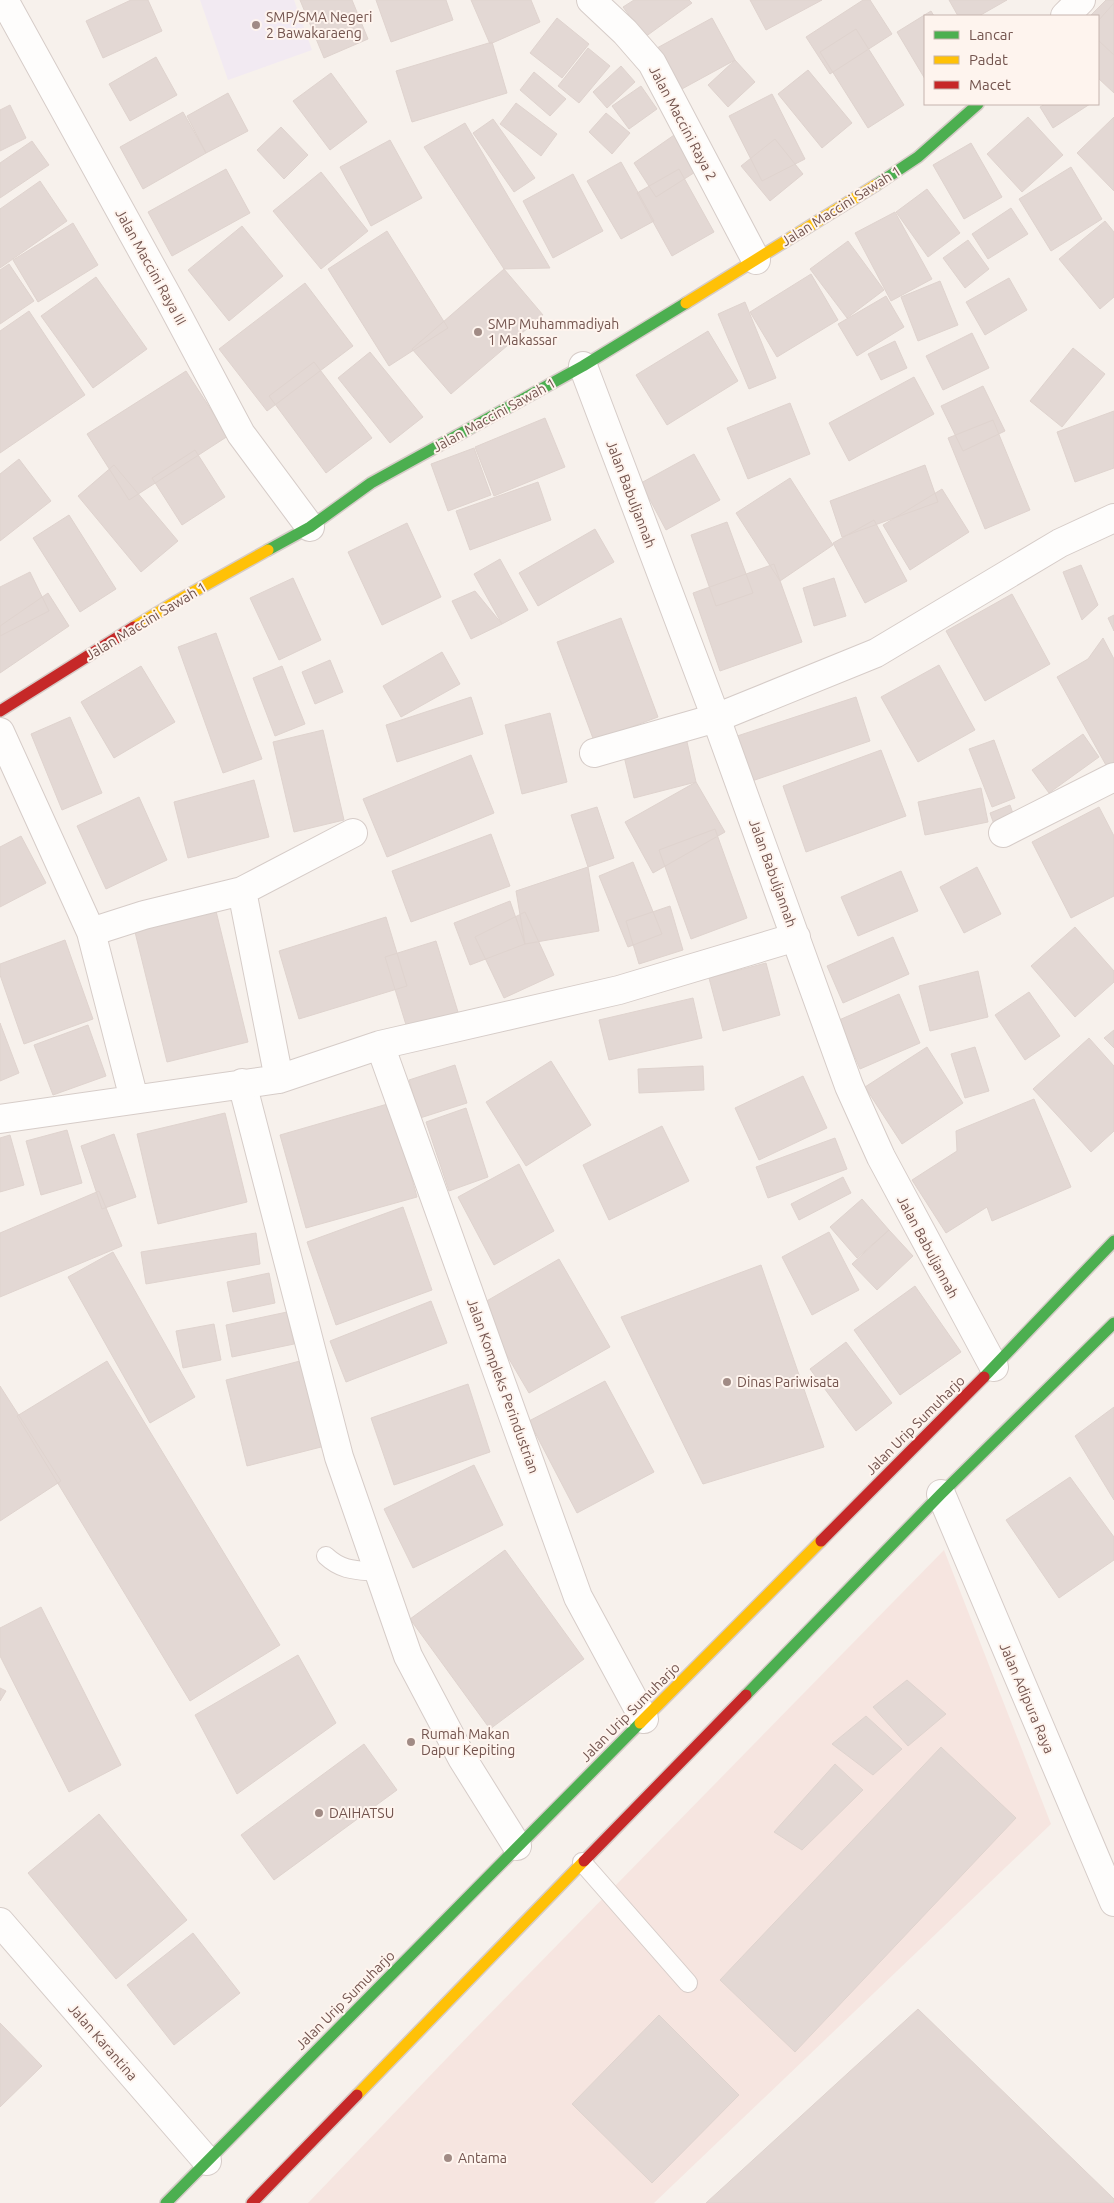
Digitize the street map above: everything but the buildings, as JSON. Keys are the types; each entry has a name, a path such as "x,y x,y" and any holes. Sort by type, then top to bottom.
{"main road":[{"name":"Jalan Maccini Sawah 1","path":"0,711 177,601 310,527 371,483 582,366 850,202 918,157 977,105"},
{"name":"Jalan Urip Sumuharjo","path":"166,2203 517,1846 994,1367 1114,1241"},
{"path":"252,2203 941,1494 1114,1323"}],"street":[{"name":"Jalan Maccini Raya III","path":"4,0 169,299 241,434 310,527"},
{"name":"Jalan Maccini Raya 2","path":"590,0 625,32 652,63 756,260"},
{"path":"1066,15 1081,0"},
{"name":"Jalan Babuljannah","path":"582,366 716,718 849,1086 881,1157 994,1367"},
{"path":"594,752 716,718 876,653 1060,543 1114,518"},
{"path":"0,732 91,932 134,1099"},
{"path":"1003,833 1114,777"},
{"path":"91,932 144,915 242,891 353,833"},
{"path":"242,891 279,1079"},
{"path":"0,1119 279,1079 380,1045 619,990 796,937"},
{"name":"Jalan Kompleks Perindustrian","path":"380,1045 578,1597 644,1719"},
{"path":"242,1083 339,1457 377,1572 408,1656 462,1758 517,1846"},
{"name":"Jalan Adipura Raya","path":"941,1494 1114,1902"},
{"name":"Jalan Karantina","path":"0,1922 207,2161"}],"lane":[{"path":"326,1556 335,1565 346,1569 377,1572"},
{"path":"582,1862 688,1983"}],"shaded area":[{"name":"SMP/SMA Negeri 2 Bawakaraeng","path":"200,0 294,0 312,50 228,80"},
{"path":"944,1550 1051,1824 654,2203 308,2203 472,2032"}],"traffic: fast":[{"path":"876,185 918,157 977,105"},
{"path":"268,550 310,527 371,483 583,366 686,303"},
{"path":"984,1377 1114,1241"},
{"path":"746,1695 941,1494 1114,1323"},
{"path":"166,2203 640,1723"}],"traffic: slow":[{"path":"686,303 876,185"},
{"path":"134,627 268,550"},
{"path":"640,1723 821,1541"},
{"path":"357,2095 584,1861"}],"traffic: jam":[{"path":"0,711 134,627"},
{"path":"821,1541 984,1377"},
{"path":"584,1861 746,1695"},
{"path":"252,2203 357,2095"}],"place":[{"name":"SMP/SMA Negeri 2 Bawakaraeng","path":"256,25"},
{"name":"SMP Muhammadiyah 1 Makassar","path":"478,332"},
{"name":"Dinas Pariwisata","path":"727,1382"},
{"name":"Rumah Makan Dapur Kepiting","path":"411,1742"},
{"name":"DAIHATSU","path":"319,1813"},
{"name":"Antama","path":"448,2158"}]}
